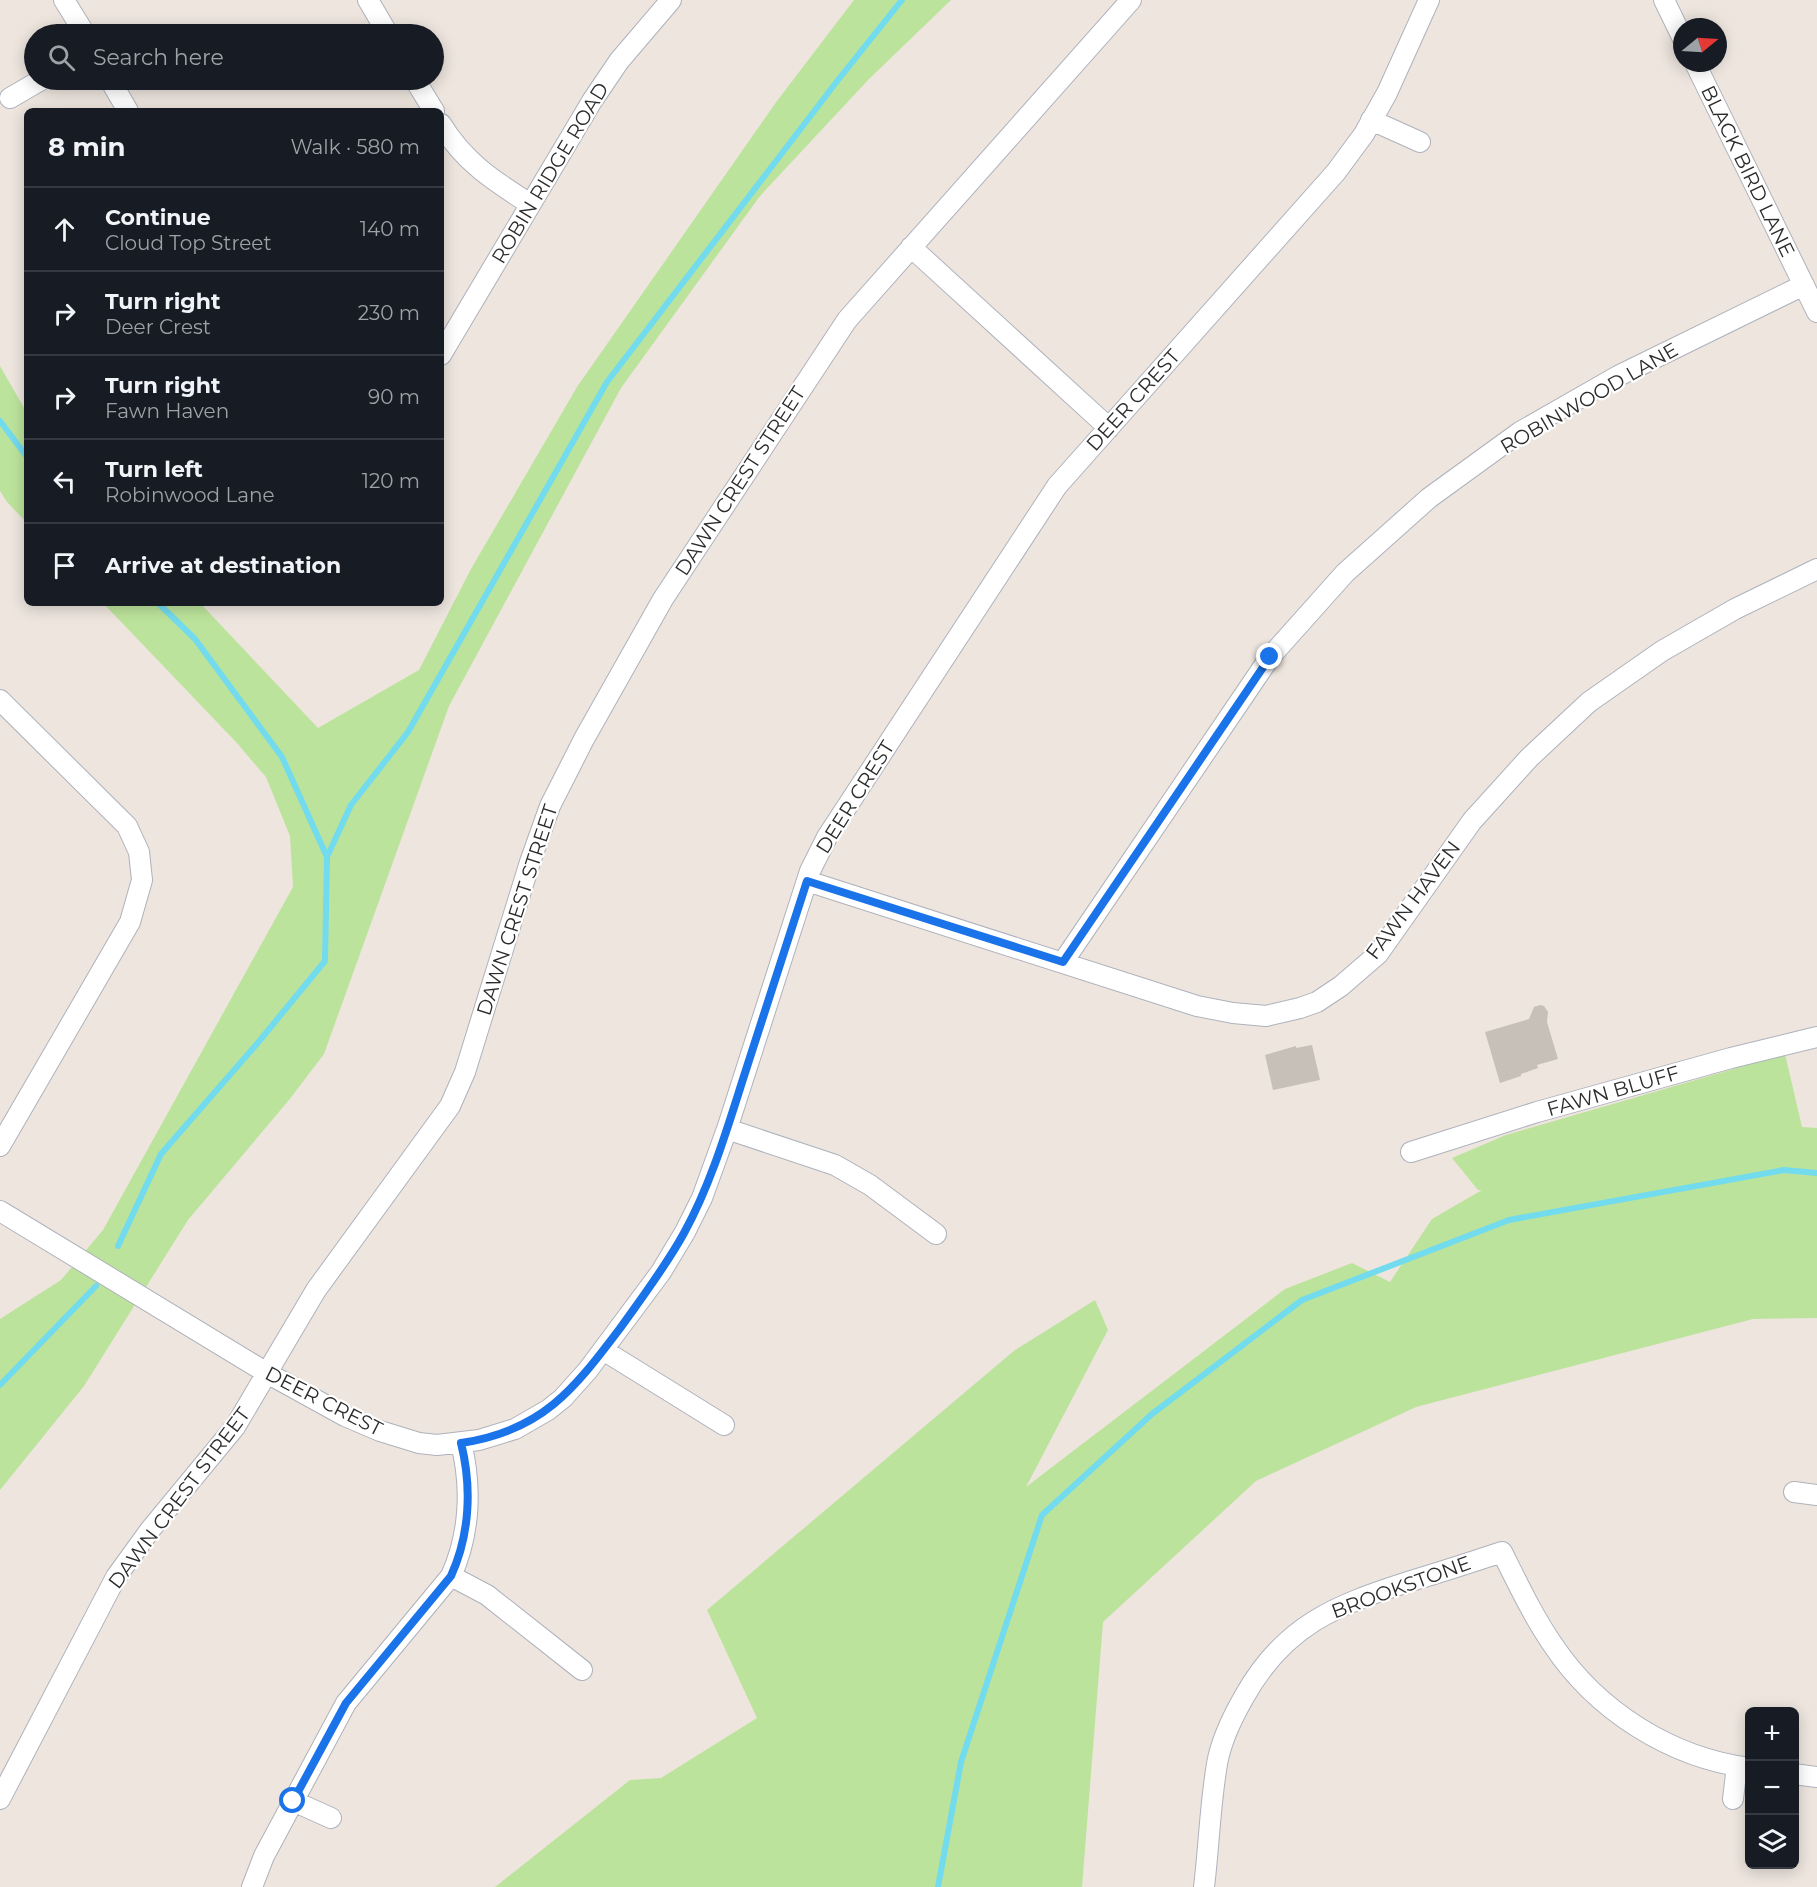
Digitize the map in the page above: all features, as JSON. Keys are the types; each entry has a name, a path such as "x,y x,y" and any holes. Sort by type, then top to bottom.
{"street":[{"path":"64,0 79,24"},
{"path":"368,0 382,24"},
{"name":"ROBIN RIDGE ROAD","path":"444,350 592,100 619,61 671,0"},
{"name":"DAWN CREST STREET","path":"0,1799 116,1577 150,1530 235,1427 316,1290 450,1106 465,1072 530,862 550,806 584,739 663,599 846,320 1131,0"},
{"name":"DEER CREST","path":"0,1211 267,1373 345,1416 380,1431 419,1443 437,1445 479,1440 515,1429 548,1410 563,1398 588,1370 661,1272 702,1198 727,1129 807,881 827,837 1057,486 1336,172 1387,93 1429,0"},
{"path":"1664,0 1673,18"},
{"name":"BLACK BIRD LANE","path":"1699,72 1817,312"},
{"path":"10,98 24,90"},
{"path":"116,90 126,108"},
{"path":"421,90 432,108"},
{"path":"1371,120 1420,142"},
{"path":"444,128 461,152 489,178 530,204"},
{"path":"911,247 1109,428"},
{"name":"ROBINWOOD LANE","path":"1063,962 1270,657 1345,573 1430,498 1520,432 1618,376 1804,285"},
{"name":"FAWN HAVEN","path":"807,881 1197,1006 1266,1016 1300,1008 1317,1002 1341,986 1378,954 1472,821 1529,758 1589,702 1662,651 1735,609 1817,569"},
{"path":"0,700 127,826 139,852 142,880 130,922 0,1146"},
{"name":"FAWN BLUFF","path":"1411,1152 1560,1105 1817,1037"},
{"path":"727,1129 835,1165 870,1185 936,1234"},
{"path":"603,1350 724,1425"},
{"path":"252,1887 264,1856 346,1703 451,1576 461,1554 468,1499 468,1480 461,1443"},
{"path":"1794,1492 1817,1495"},
{"name":"BROOKSTONE","path":"1204,1887 1217,1763 1223,1740 1232,1718 1255,1677 1270,1658 1306,1627 1346,1603 1502,1552 1537,1621 1573,1671 1594,1693 1643,1731 1671,1745 1699,1756 1743,1767"},
{"path":"451,1576 487,1595 582,1670"},
{"path":"1733,1799 1743,1767"},
{"path":"1799,1775 1817,1777"},
{"path":"293,1801 331,1818"}],"green space":[{"path":"854,0 951,0 869,79 760,196 621,388 449,706 324,1054 289,1100 188,1220 84,1386 0,1490 0,1319 61,1280 103,1230 293,887 290,836 266,777 236,742 106,606 203,606 318,728 419,670 471,569 577,387 777,101"},
{"path":"0,366 24,408 24,520 0,491"},
{"path":"1785,1054 1802,1127 1817,1128 1817,1318 1753,1319 1416,1407 1256,1481 1103,1622 1082,1887 495,1887 630,1780 661,1778 757,1718 707,1610 1015,1350 1095,1300 1108,1330 1026,1487 1285,1289 1352,1263 1390,1282 1432,1219 1482,1190 1478,1190 1452,1158 1506,1135"}],"building":[{"path":"1544,1006 1548,1012 1547,1022 1558,1059 1537,1065 1538,1068 1500,1083 1485,1032 1529,1019 1534,1007"},
{"path":"1312,1045 1320,1080 1273,1090 1265,1055 1296,1046 1296,1048"}],"waterway":[{"path":"327,857 351,805 408,732 607,382 902,0"},
{"path":"0,421 24,453"},
{"path":"118,1246 161,1154 256,1045 325,961 327,857 282,757 195,639 161,606"},
{"path":"938,1887 961,1762 1042,1515 1152,1414 1302,1300 1509,1220 1784,1170 1817,1173"},
{"path":"0,1385 96,1286"}],"route":[{"path":"293,1801 346,1703 451,1576 461,1554 468,1499 466,1461 461,1443 515,1429 548,1410 563,1398 588,1370 661,1272 685,1232 702,1198 727,1129 807,881 1063,962 1270,657"}]}
